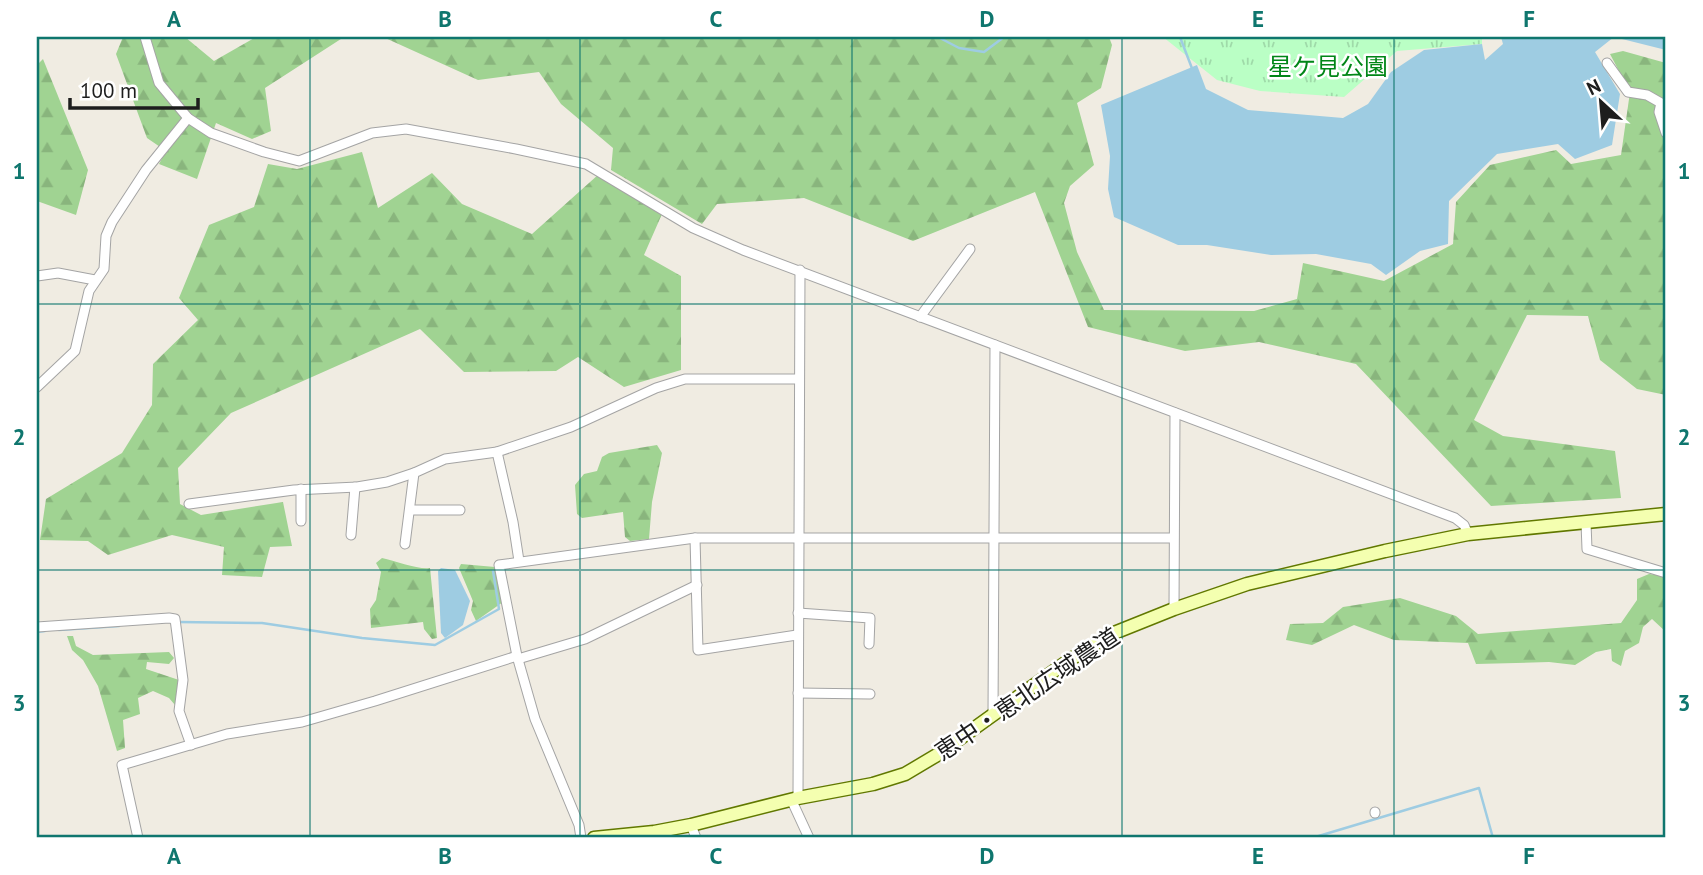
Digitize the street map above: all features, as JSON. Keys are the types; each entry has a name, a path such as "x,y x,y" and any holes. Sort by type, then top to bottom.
{"street":[{"path":"145,37 159,83 188,118 211,133 299,162 372,133 406,130 572,160 594,168 692,228 743,250 1455,519 1464,525 1468,534"},
{"path":"1607,63 1628,92 1647,95 1661,103 1659,112 1666,133"},
{"path":"37,387 75,351 89,291 104,269 106,236 112,222 146,170 188,118"},
{"path":"920,317 970,249"},
{"path":"800,270 795,799 809,838"},
{"path":"37,276 58,274 95,281"},
{"path":"993,715 996,345"},
{"path":"189,504 301,489 355,487 387,482 445,459 497,452 571,428 656,388 685,379 798,379"},
{"path":"1174,609 1175,413"},
{"path":"497,452 519,561"},
{"path":"405,544 414,473"},
{"path":"351,535 355,487"},
{"path":"301,489 301,521"},
{"path":"410,510 460,510"},
{"name":"恵中・恵北広域農道","path":"601,838 691,825 795,799 873,784 905,774 1109,635 1247,584 1468,534 1666,514"},
{"path":"1586,523 1587,549 1666,573"},
{"path":"581,838 579,825 535,719 517,658 499,565 695,538 1173,538"},
{"path":"695,538 698,650 797,635"},
{"path":"138,838 122,765 228,734 314,719 584,639 697,586"},
{"path":"798,613 870,618 869,644"},
{"path":"37,627 175,619 183,680 179,710 191,745"},
{"path":"797,693 870,694"},
{"path":"691,825 696,838"}],"green space":[{"path":"123,37 185,37 214,61 256,37 344,37 265,88 271,131 252,139 216,123 197,179 159,164 166,151 147,138 116,54"},
{"path":"383,37 1109,37 1112,45 1101,88 1077,103 1094,165 1070,186 1064,203 1077,252 1104,310 1254,311 1297,299 1303,263 1384,281 1453,244 1456,202 1490,165 1556,150 1571,164 1621,155 1630,92 1610,54 1623,51 1666,63 1666,395 1637,389 1600,360 1588,316 1527,315 1474,420 1503,436 1615,451 1621,498 1491,506 1356,364 1259,342 1185,351 1088,327 1035,192 913,241 804,198 717,204 702,224 611,170 613,148 561,104 539,72 478,80"},
{"name":"星ケ見公園","path":"1163,37 1482,37 1482,44 1397,51 1344,97 1260,91 1217,80"},
{"path":"43,59 88,170 76,215 37,201 37,65"},
{"path":"362,152 378,208 432,173 462,204 532,234 599,174 662,214 644,255 681,276 681,370 624,387 578,357 556,371 464,372 420,329 231,413 178,468 180,504 201,515 283,502 292,546 270,547 262,577 222,575 224,547 172,535 108,555 88,541 40,540 46,499 122,453 152,405 153,364 198,320 179,298 209,225 254,207 268,164 297,169"},
{"path":"657,445 662,453 652,502 649,539 630,541 625,537 623,512 582,518 577,514 575,485 584,474 597,471 602,457 609,453"},
{"path":"382,558 414,567 430,568 437,638 432,639 424,629 423,622 371,628 370,609 376,600 381,572 376,563"},
{"path":"461,564 495,567 503,602 476,621 471,610 473,601 459,568"},
{"path":"1649,574 1666,576 1666,632 1652,619 1643,627 1639,643 1625,651 1621,666 1612,661 1611,649 1596,652 1575,665 1549,662 1476,664 1468,643 1394,640 1354,625 1312,645 1286,640 1290,624 1323,623 1343,607 1400,598 1456,616 1478,634 1621,623 1637,600 1637,579"},
{"path":"67,636 73,636 76,646 93,655 169,652 174,658 169,664 147,662 146,669 179,680 175,705 169,698 153,691 138,698 140,714 123,720 125,748 117,751 98,686 83,660 72,650"}],"water":[{"path":"1501,37 1614,37 1595,52 1620,94 1612,145 1575,159 1558,144 1497,154 1449,201 1448,244 1420,251 1386,275 1371,264 1316,254 1271,255 1207,245 1178,245 1114,217 1108,189 1110,156 1101,105 1197,65 1206,89 1248,110 1343,118 1368,104 1391,72 1424,50 1482,44 1485,60 1503,44"},
{"path":"1614,37 1666,37 1666,50"},
{"path":"441,568 455,570 470,601 463,625 445,638 441,633 438,571"}],"waterway":[{"path":"938,37 959,48 984,52 1004,37"},
{"path":"1180,37 1193,71"},
{"path":"178,622 262,623 362,638 435,645 499,609 493,571"},
{"path":"59,630 119,626"},
{"path":"37,632 45,631"},
{"path":"1312,838 1479,788 1493,838"}]}
